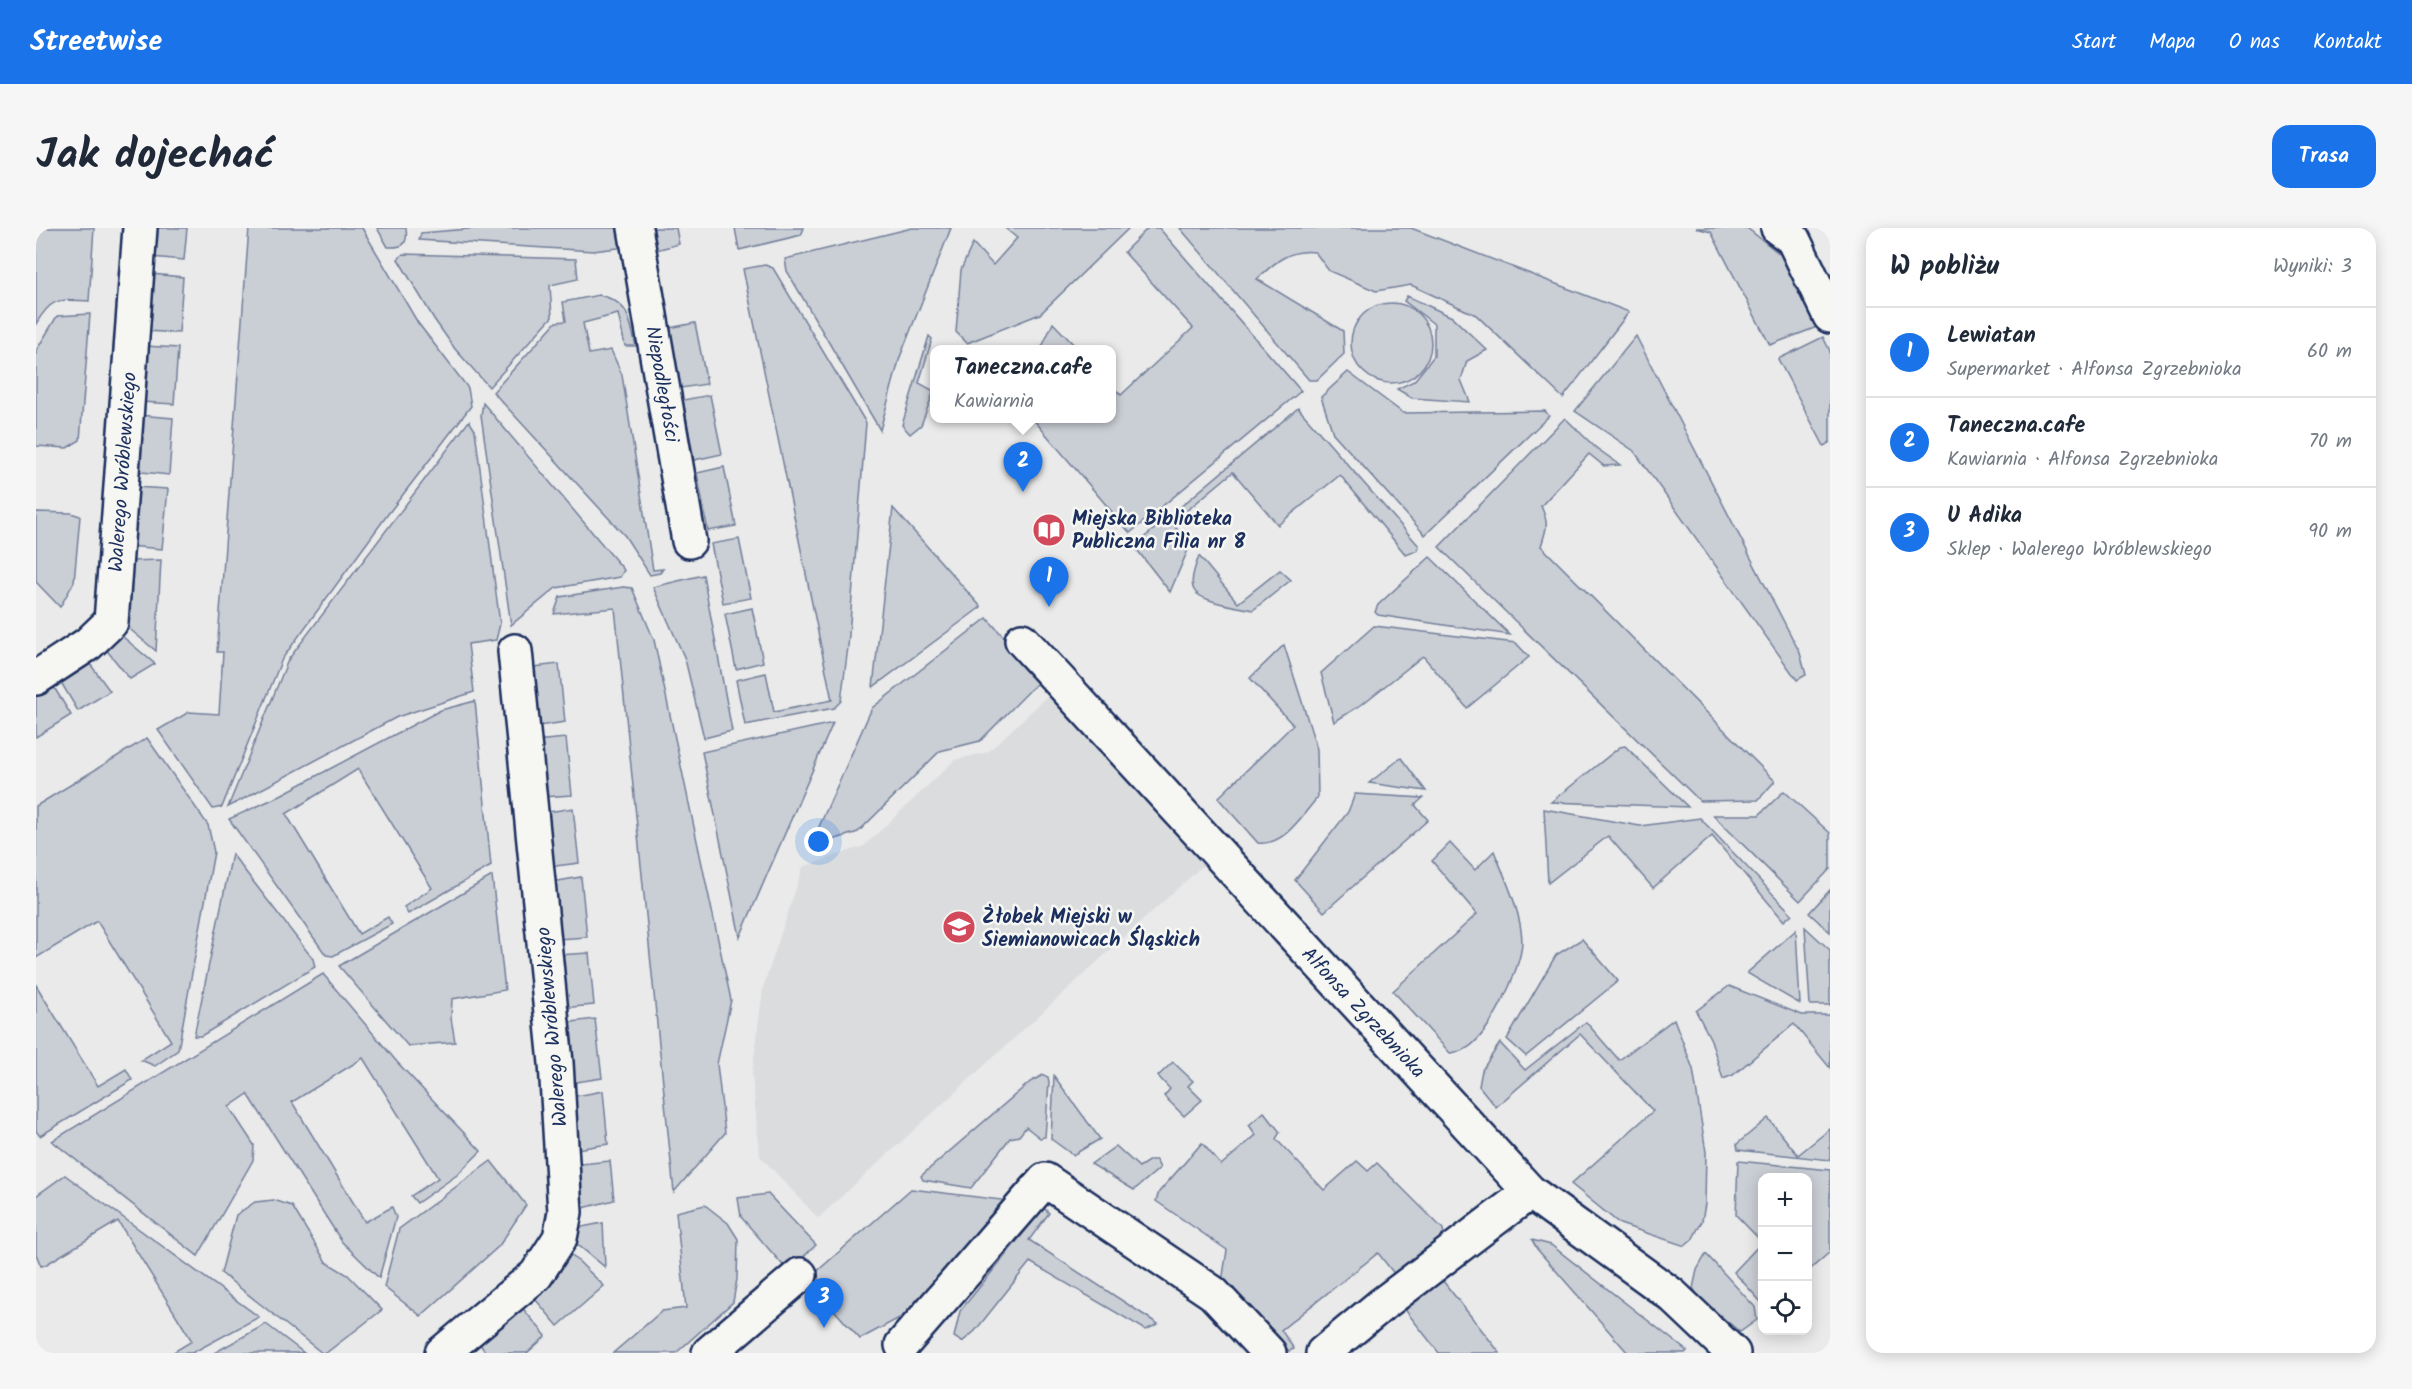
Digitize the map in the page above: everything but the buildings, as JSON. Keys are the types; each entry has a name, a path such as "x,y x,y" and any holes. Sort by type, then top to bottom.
{"street":[{"name":"Walerego Wróblewskiego","path":"36,678 88,644 111,622 140,228"},
{"name":"Niepodległości","path":"635,228 690,541"},
{"path":"1778,228 1794,239 1830,316"},
{"name":"Alfonsa Zgrzebnioka","path":"1022,640 1530,1192 1672,1295 1733,1353"},
{"name":"Walerego Wróblewskiego","path":"442,1353 536,1275 560,1238 566,1212 556,1063 515,651"},
{"path":"902,1346 1044,1180 1213,1293 1269,1353"},
{"path":"1323,1353 1380,1306 1530,1192"},
{"path":"709,1353 800,1275"}],"shaded area":[{"path":"36,228 94,228 89,301 63,300 52,304 36,324"},
{"path":"153,228 187,228 184,260 151,257"},
{"path":"249,228 362,228 418,323 468,388 471,406 388,514 282,659 222,807 213,809 158,730 189,712 219,714 223,652 217,652"},
{"path":"377,228 406,228 404,244 398,247 388,247"},
{"path":"480,228 628,228 628,237 618,248 593,251 419,240 421,233"},
{"path":"652,228 676,228 679,244 656,250"},
{"path":"735,228 804,228 801,235 739,250"},
{"path":"912,228 951,228 900,357 880,430 787,271 785,259"},
{"path":"1005,228 1129,228 1040,314 967,343 956,332 961,270 973,243 993,265 1017,238"},
{"path":"1148,228 1159,228 1301,391 1130,533 1036,423 1116,423 1116,390 1121,395 1193,328 1124,252"},
{"path":"1180,228 1411,228 1629,312 1563,398 1476,315 1411,285 1376,291 1329,271 1315,252 1298,253 1276,262 1257,279 1343,331 1344,354 1317,380 1309,380"},
{"path":"1696,228 1747,228 1781,255 1817,327 1770,345 1711,232"},
{"path":"403,254 576,259 578,279 550,285 552,317 489,387 455,349 434,319 398,259"},
{"path":"765,265 773,268 866,423 848,647 841,701 834,708 745,725 736,680 766,673 774,712 832,700 743,269"},
{"path":"151,274 183,277 179,333 146,331"},
{"path":"599,295 617,302 622,307 629,320 636,346 625,346 618,314 583,323 589,354 611,350 622,375 653,570 663,569 660,573 650,575 625,536 493,392 556,322 566,321 563,302"},
{"path":"1407,296 1452,317 1487,350 1467,361 1461,380 1470,402 1412,398 1397,389 1414,381 1434,356 1434,324 1404,301"},
{"path":"1391,303 1406,306 1419,315 1428,328 1431,343 1428,358 1419,371 1406,380 1391,383 1376,380 1363,371 1354,358 1351,343 1354,328 1363,315 1376,306"},
{"path":"90,314 80,440 67,448 36,446 36,351 57,316"},
{"path":"695,323 707,384 681,388 669,328"},
{"path":"1053,323 1074,345 1043,345"},
{"path":"929,336 932,339 919,383 930,389 930,401 921,425 910,434 902,425"},
{"path":"1636,336 1800,653 1806,675 1797,680 1634,451 1575,411"},
{"path":"1823,337 1830,351 1830,442 1824,446 1778,359"},
{"path":"145,346 178,348 174,404 141,402"},
{"path":"1348,372 1403,413 1545,411 1549,416 1425,535 1333,433 1321,397"},
{"path":"710,395 722,454 694,460 683,400"},
{"path":"483,403 624,570 620,577 556,588 511,625 481,415"},
{"path":"1298,408 1419,546 1418,550 1406,555 1340,475 1278,525 1233,472 1172,523 1190,545 1170,592 1134,546"},
{"path":"138,415 173,418 169,475 133,471"},
{"path":"1565,418 1595,447 1620,465 1604,466 1589,454 1541,506 1546,526 1541,546 1775,781 1758,800 1700,801 1439,547"},
{"path":"469,421 475,430 500,624 496,640 468,644 474,692 397,717 228,807 288,660"},
{"path":"724,467 736,526 708,531 697,473"},
{"path":"133,487 168,489 162,549 129,546"},
{"path":"893,508 981,607 873,687"},
{"path":"36,512 71,513 80,516 74,582 60,607 36,582"},
{"path":"739,539 751,598 723,603 711,544"},
{"path":"1199,556 1238,603 1280,570 1291,580 1253,610 1220,603 1204,598 1194,590 1193,578"},
{"path":"1430,557 1510,635 1378,615 1375,612 1378,605"},
{"path":"161,560 156,651 120,621 128,561"},
{"path":"703,575 732,731 704,738 685,659 653,587"},
{"path":"623,587 632,588 654,640 731,1000 717,1064 725,1133 674,1192 615,608 554,614 560,597"},
{"path":"752,608 763,662 736,669 725,614"},
{"path":"987,618 1041,679 980,741 940,751 858,832 810,847 872,708"},
{"path":"1374,626 1516,643 1529,657 1467,708 1423,656 1361,705 1334,722 1321,673"},
{"path":"116,631 155,664 130,679 104,647"},
{"path":"1284,645 1317,749 1318,797 1285,835 1268,843 1258,843 1218,798 1293,725 1250,678"},
{"path":"88,661 110,691 78,711 59,679"},
{"path":"559,664 565,722 532,727 525,668"},
{"path":"52,684 71,715 36,737 36,694"},
{"name":"Żłobek Miejski w Siemianowicach Śląskich","path":"1048,696 1203,865 818,1218 760,1156 752,1075 763,988 803,867 864,846 955,760 988,752"},
{"path":"475,701 491,866 408,914 404,907 432,888 358,769 286,814 359,934 388,917 392,924 333,956 326,955 229,819 273,799 441,710"},
{"path":"833,723 740,937 702,752"},
{"path":"147,738 208,825 214,852 178,1050 155,1066 141,1060 171,1041 97,921 36,958 36,806"},
{"path":"566,738 572,795 542,797 535,741"},
{"path":"1625,746 1688,807 1551,802 1620,747"},
{"path":"1401,758 1426,791 1369,783"},
{"path":"1784,791 1830,833 1830,869 1800,901 1713,815 1759,815"},
{"path":"1355,794 1423,798 1415,805 1428,820 1324,912 1295,880 1348,812"},
{"path":"573,808 579,863 548,867 542,813"},
{"path":"1544,809 1640,826 1700,818 1792,914 1784,921 1712,836 1653,888 1608,836 1548,883"},
{"path":"1450,843 1475,870 1494,851 1516,908 1522,943 1509,986 1483,1033 1473,1044 1461,1051 1450,1053 1393,991 1477,914 1432,861"},
{"path":"232,854 313,959 315,967 201,1036 194,1036"},
{"path":"492,876 505,990 452,999 451,1018 455,1042 408,1046 339,966"},
{"path":"581,877 587,937 558,939 552,882"},
{"path":"1830,890 1830,932 1809,913"},
{"path":"1805,927 1830,950 1830,1005 1810,1005"},
{"path":"1796,930 1800,1004 1747,973"},
{"path":"1582,939 1618,981 1526,1056 1507,1039 1556,955"},
{"path":"589,953 594,1005 562,1008 557,955"},
{"path":"323,974 397,1062 481,1151 457,1175 417,1203 411,1196 438,1178 363,1058 292,1102 365,1222 392,1207 396,1217 379,1278 342,1242 248,1094 229,1107 254,1145 253,1160 198,1256 52,1141"},
{"path":"36,985 98,1086 126,1069 132,1080 40,1136 36,1131"},
{"path":"1729,986 1802,1015 1830,1015 1830,1068 1794,1024 1733,1075 1723,1079 1711,1040 1696,1011"},
{"path":"595,1019 602,1078 570,1083 564,1023"},
{"path":"1674,1019 1693,1069 1706,1152 1705,1204 1702,1221 1692,1240 1685,1246 1620,1224 1571,1184 1653,1111 1580,1034 1496,1107 1479,1086 1482,1070 1500,1043 1525,1070 1586,1022 1619,1060"},
{"path":"1173,1062 1193,1081 1188,1086 1202,1100 1184,1116 1164,1096 1170,1089 1158,1076"},
{"path":"1043,1075 1048,1077 1049,1082 1045,1137 1040,1138 1026,1127 1019,1136 1010,1138 971,1188 923,1180 921,1176 1030,1082"},
{"path":"1054,1076 1100,1139 1073,1155 1051,1139"},
{"path":"603,1091 608,1144 577,1149 571,1097"},
{"path":"1264,1112 1280,1132 1276,1139 1324,1190 1357,1161 1368,1171 1377,1163 1443,1229 1445,1241 1399,1280 1378,1253 1281,1330 1294,1349 1289,1351 1222,1282 1227,1250 1156,1201 1159,1192 1202,1143 1221,1165 1256,1135 1249,1125"},
{"path":"1768,1118 1798,1155 1830,1129 1830,1160 1738,1150 1737,1144"},
{"path":"1116,1146 1139,1167 1150,1160 1156,1160 1160,1168 1134,1190 1091,1164"},
{"path":"491,1161 526,1205 499,1246 421,1316 384,1287 399,1229"},
{"path":"610,1161 614,1200 572,1211 571,1165"},
{"path":"1738,1161 1830,1170 1830,1252 1812,1268 1812,1173 1758,1173 1758,1238 1736,1215"},
{"path":"65,1175 259,1317 192,1353 172,1353 192,1341 118,1221 41,1266 36,1254 36,1196"},
{"path":"911,1189 1010,1201 935,1299 860,1339 807,1280"},
{"path":"768,1194 816,1245 788,1271 741,1217 738,1198"},
{"path":"274,1200 292,1206 326,1262 348,1275 382,1310 326,1353 322,1353 221,1273 236,1215 255,1202"},
{"path":"705,1205 728,1223 738,1239 737,1279 733,1302 676,1353 613,1353 662,1311 686,1308 676,1212"},
{"path":"1044,1208 1049,1213 1029,1240 1158,1324 1146,1330 1030,1262 975,1331 962,1342 954,1337 960,1311"},
{"path":"603,1223 605,1267 572,1240 571,1229"},
{"path":"1532,1240 1551,1245 1687,1351 1685,1353 1628,1353 1537,1249"},
{"path":"1758,1246 1758,1299 1734,1272"},
{"path":"570,1253 604,1286 558,1326 530,1293"},
{"path":"1706,1254 1755,1307 1757,1320 1740,1332 1699,1298 1693,1288 1697,1270"},
{"path":"1443,1281 1500,1353 1439,1353 1406,1311 1413,1296"},
{"path":"519,1304 546,1336 527,1353 486,1353 477,1340"},
{"path":"266,1324 304,1353 214,1353"}],"place":[{"name":"Taneczna.cafe","path":"1023,492"},
{"name":"Miejska Biblioteka Publiczna Filia nr 8","path":"1049,530"},
{"name":"Lewiatan","path":"1049,607"},
{"name":"Żłobek Miejski w Siemianowicach Śląskich","path":"959,927"},
{"name":"U Adika","path":"824,1328"}]}
